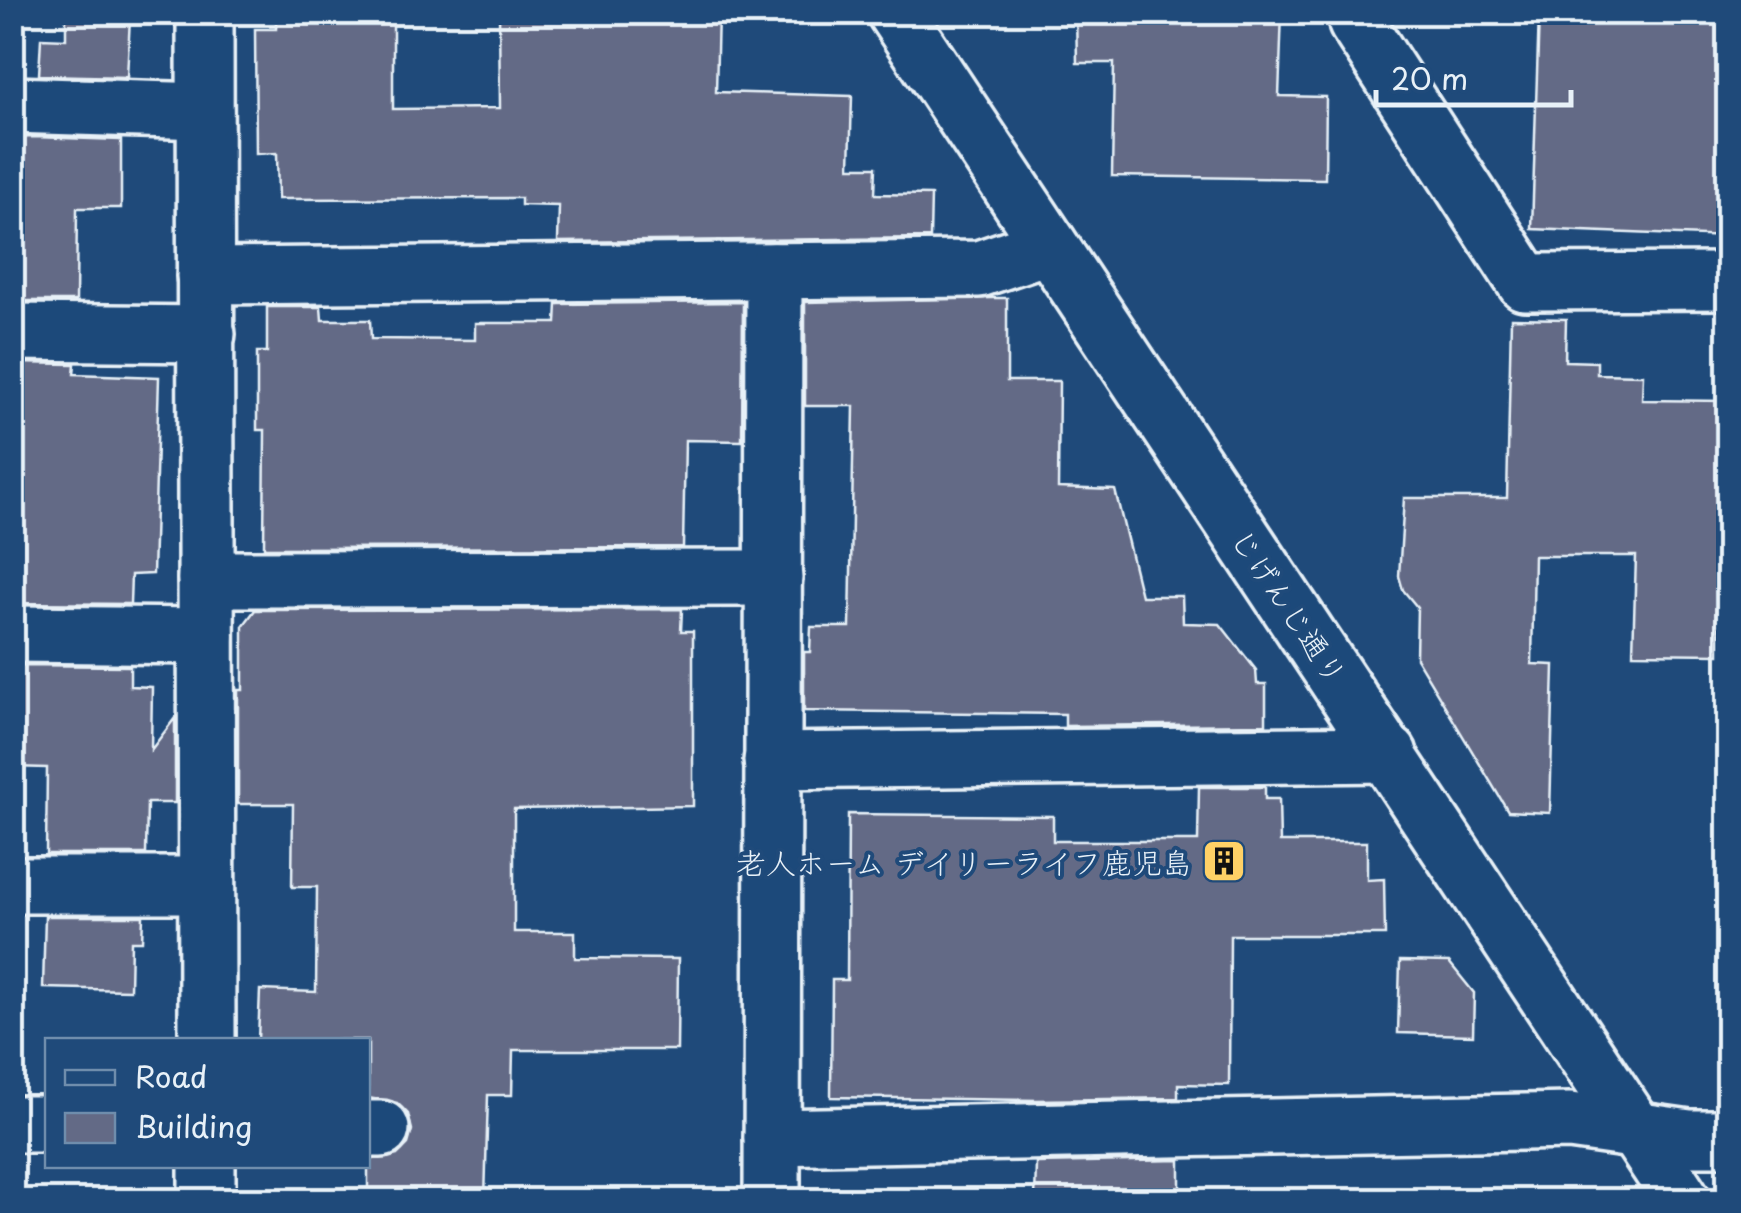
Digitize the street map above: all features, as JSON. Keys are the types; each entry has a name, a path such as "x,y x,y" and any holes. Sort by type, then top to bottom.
{"street":[{"path":"205,12 207,1038"},
{"name":"じげんじ通り","path":"896,12 1682,1200"},
{"path":"1357,12 1357,23 1525,282 1728,282"},
{"path":"12,105 205,111"},
{"path":"205,276 979,269 1048,246"},
{"path":"772,1200 774,270"},
{"path":"12,332 207,334"},
{"path":"206,579 774,578"},
{"path":"12,634 206,636"},
{"path":"772,761 1389,754"},
{"path":"12,885 206,885"},
{"path":"772,1138 1570,1121 1689,1138 1728,1138"},
{"path":"12,1124 45,1124"},
{"path":"207,1168 207,1200"}],"building":[{"path":"276,12 393,12 393,109 500,108 499,12 718,12 716,92 852,96 850,167 876,167 875,194 931,195 930,238 558,242 559,206 521,205 521,198 278,199 277,153 256,154 255,29 276,29"},
{"path":"1076,12 1282,12 1279,96 1326,97 1325,179 1112,176 1114,63 1077,63"},
{"path":"1539,12 1684,12 1684,20 1728,21 1728,237 1532,229"},
{"path":"66,14 130,17 127,77 39,75 41,38 66,39"},
{"path":"12,138 121,140 121,208 77,208 76,301 12,301"},
{"path":"1007,298 1007,381 1059,381 1058,488 1115,490 1141,596 1182,596 1183,623 1220,624 1256,670 1257,684 1266,684 1266,724 1065,726 1065,714 804,711 804,652 810,652 811,627 850,627 854,406 805,406 805,302"},
{"path":"743,302 742,441 685,440 683,547 264,548 265,430 257,430 257,352 267,352 267,307 321,307 322,320 370,320 371,339 475,340 475,323 556,323 557,304"},
{"path":"1511,318 1566,319 1565,361 1597,362 1597,374 1643,375 1642,400 1728,401 1728,627 1719,627 1719,654 1633,653 1636,556 1534,556 1532,664 1554,665 1550,813 1508,811 1416,658 1417,607 1403,590 1399,576 1404,498 1507,498"},
{"path":"12,363 75,364 74,374 159,377 153,574 131,575 130,604 12,603"},
{"path":"682,609 681,631 693,631 693,806 514,809 514,932 575,932 575,958 678,959 677,1050 513,1050 512,1095 488,1095 485,1200 368,1200 370,1160 397,1155 408,1144 412,1130 408,1114 397,1103 370,1098 370,1038 258,1038 260,990 316,992 317,887 292,887 293,804 238,804 238,690 243,690 243,626 255,610"},
{"path":"12,665 130,666 130,686 152,687 151,750 175,718 175,803 147,803 146,854 46,854 47,768 12,767"},
{"path":"1199,787 1265,787 1265,799 1279,799 1280,842 1367,842 1367,880 1384,879 1385,935 1230,935 1229,1085 1178,1084 1178,1098 831,1097 832,980 847,980 848,814 1053,816 1053,841 1198,841"},
{"path":"45,916 143,916 142,941 131,941 130,990 43,988"},
{"path":"1400,961 1449,962 1474,993 1473,1035 1398,1033"},
{"path":"1180,1160 1180,1200 1035,1200 1036,1163"}],"place":[{"name":"老人ホーム デイリーライフ鹿児島","path":"1224,861"}]}
